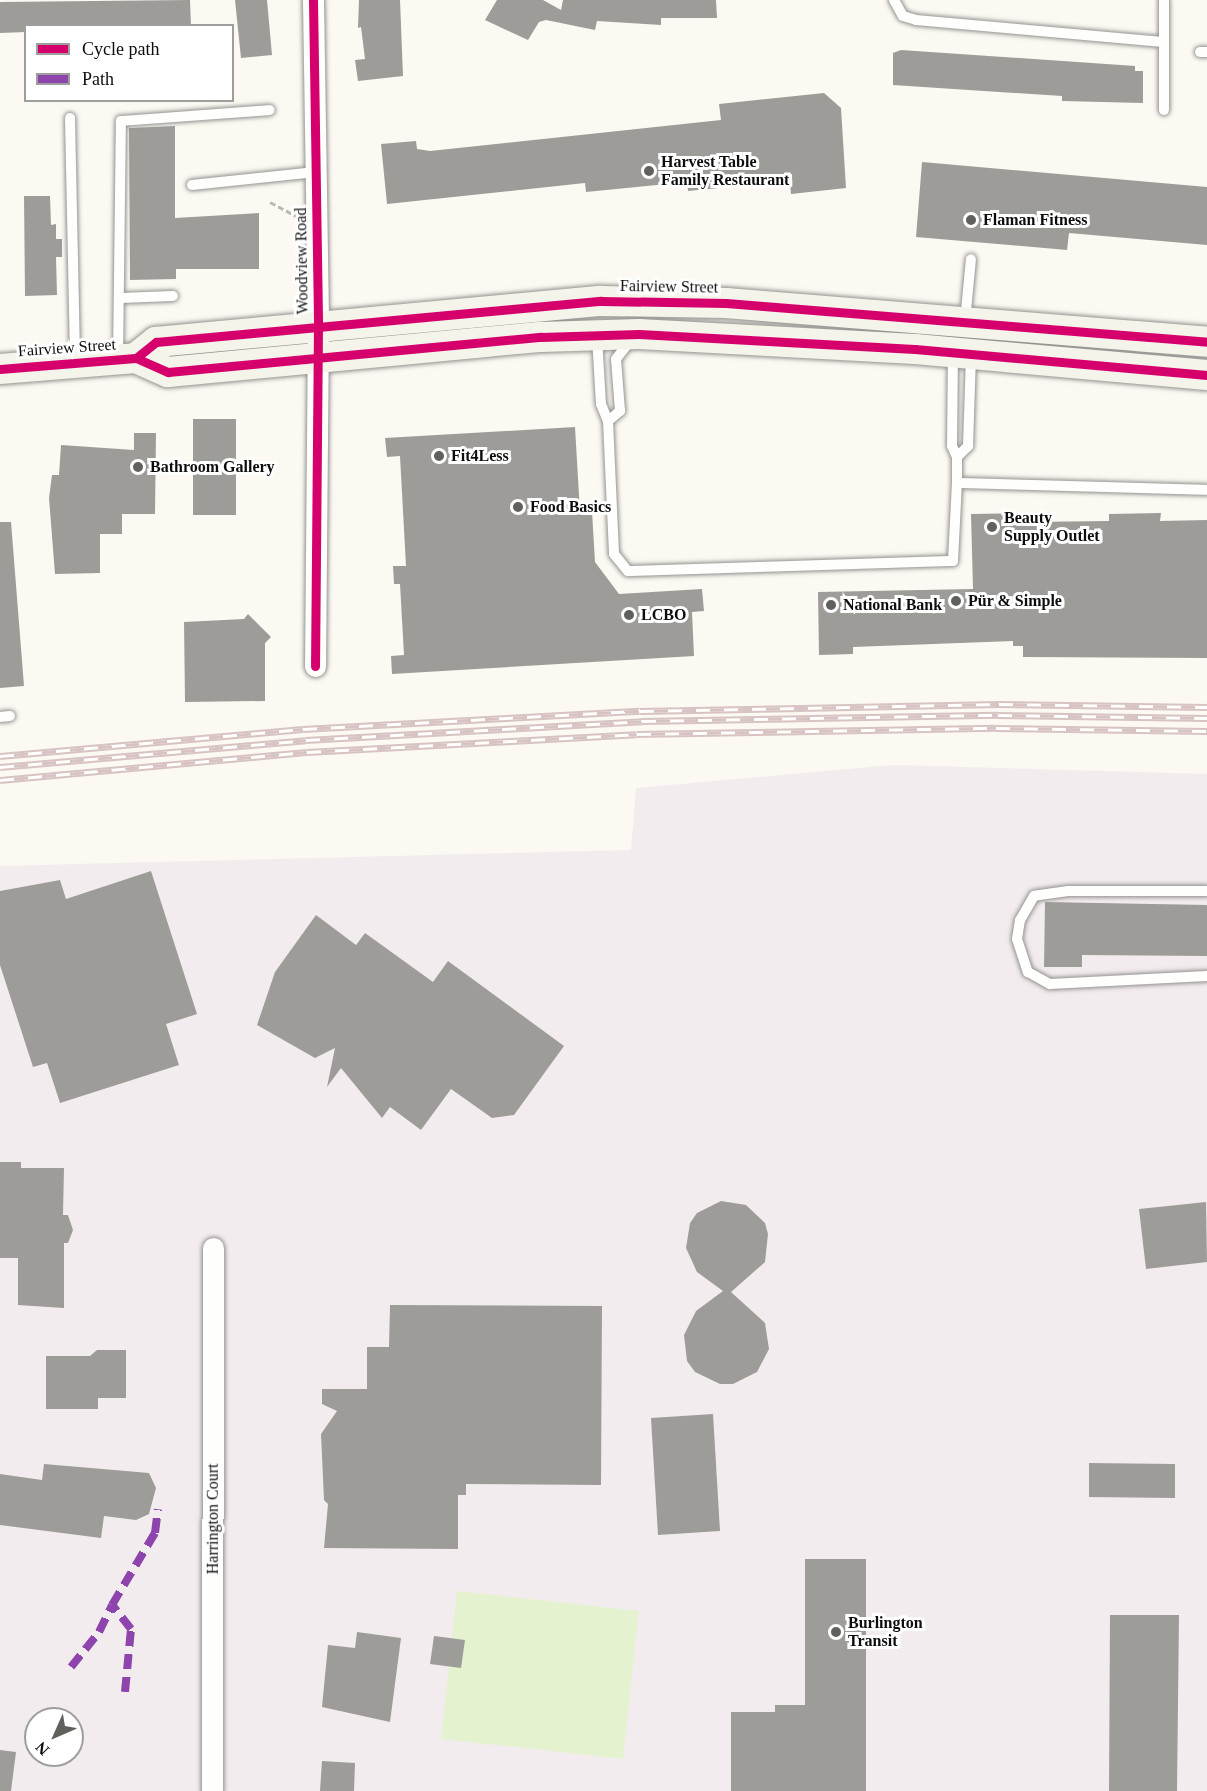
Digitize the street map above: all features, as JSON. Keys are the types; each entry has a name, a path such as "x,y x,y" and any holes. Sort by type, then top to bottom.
{"main road":[{"name":"Fairview Street","path":"127,358 156,342 558,303 625,322 967,338 1207,342"},
{"name":"Fairview Street","path":"0,369 127,358 168,372 318,359 625,322 967,338 1205,373"}],"street":[{"name":"Woodview Road","path":"313,0 318,326 315,666"},
{"name":"Harrington Court","path":"212,1791 213,1248"}],"lane":[{"path":"894,0 903,16 916,20 1163,42"},
{"path":"1164,0 1164,110"},
{"path":"127,358 120,298 121,121 270,110"},
{"path":"70,118 75,361"},
{"path":"192,185 315,172"},
{"path":"957,457 968,446 967,338 971,259"},
{"path":"120,298 173,296"},
{"path":"625,322 601,404 609,420 614,554 628,571 953,561 957,457 952,446 967,338"},
{"path":"609,420 620,411 616,359 625,322"},
{"path":"957,483 1207,490"},
{"path":"1207,891 1068,891 1034,896 1020,920 1017,939 1028,972 1050,984 1207,976"}],"path":[{"path":"270,202 290,215 316,218"}],"shaded area":[{"path":"893,765 1207,774 1207,1791 0,1791 0,866 631,850 636,788"}],"green space":[{"path":"457,1591 639,1611 623,1759 441,1739"}],"building":[{"path":"190,0 191,24 24,24 24,32 0,33 0,2"},
{"path":"235,0 267,0 272,55 241,58"},
{"path":"359,0 400,0 403,76 358,81 355,60 365,59 361,27 358,28"},
{"path":"497,0 543,0 561,10 563,0 716,0 717,18 661,18 661,25 597,21 595,30 546,20 539,22 528,40 485,20"},
{"path":"901,50 1135,66 1135,71 1143,71 1143,103 1062,101 1062,96 893,85 893,53"},
{"path":"824,93 841,108 846,188 791,194 790,181 688,191 687,182 586,192 585,183 387,204 381,144 416,141 417,149 430,151 721,120 719,104"},
{"path":"175,126 175,218 259,213 259,269 176,269 176,279 130,280 129,128"},
{"path":"922,162 1207,187 1207,245 1069,233 1067,250 916,237"},
{"path":"24,196 50,196 51,225 56,224 56,239 62,239 62,257 56,257 57,295 25,296"},
{"path":"193,419 236,419 236,515 193,515"},
{"path":"575,427 580,512 592,511 595,562 619,594 702,589 704,611 692,612 694,656 392,674 391,656 404,655 400,584 394,584 393,566 406,566 400,456 387,457 385,438"},
{"path":"134,433 156,433 155,514 122,514 122,534 100,534 100,573 55,574 49,498 52,475 59,475 61,445 134,450"},
{"path":"1026,513 1026,522 1109,521 1109,514 1161,513 1160,521 1207,520 1207,658 1023,657 1023,646 1013,646 1013,641 853,647 853,654 819,655 818,592 973,589 971,514"},
{"path":"0,522 11,522 24,686 0,688"},
{"path":"248,614 271,637 265,643 265,701 185,702 184,622 244,619"},
{"path":"151,871 197,1014 166,1024 179,1065 60,1103 47,1063 33,1067 0,965 0,891 60,880 66,899"},
{"path":"1045,902 1207,905 1207,956 1082,955 1082,967 1044,967"},
{"path":"316,915 356,945 365,933 433,982 448,961 564,1046 514,1115 492,1118 451,1089 421,1130 390,1107 382,1118 341,1068 327,1087 335,1048 315,1058 257,1025 275,972"},
{"path":"0,1162 21,1162 21,1168 64,1168 63,1215 68,1215 73,1230 68,1243 64,1243 64,1308 18,1305 18,1258 0,1258"},
{"path":"721,1201 746,1205 765,1223 768,1234 765,1262 731,1292 765,1323 769,1349 757,1372 733,1384 720,1384 695,1372 687,1361 684,1335 696,1311 723,1291 697,1272 686,1248 690,1223 697,1213"},
{"path":"1206,1202 1207,1262 1146,1269 1139,1209"},
{"path":"390,1305 602,1306 601,1485 466,1484 466,1495 458,1495 458,1549 324,1548 328,1504 324,1500 321,1434 337,1411 322,1404 322,1389 367,1389 367,1347 389,1347"},
{"path":"97,1350 126,1350 126,1398 98,1398 98,1409 46,1409 46,1356 90,1356"},
{"path":"713,1414 720,1531 658,1535 651,1418"},
{"path":"1089,1463 1175,1464 1175,1498 1089,1497"},
{"path":"44,1464 149,1473 156,1488 149,1514 136,1520 104,1516 101,1538 0,1525 0,1474 42,1480"},
{"name":"Burlington Transit","path":"805,1559 866,1559 866,1791 731,1791 731,1712 775,1712 775,1705 805,1705"},
{"path":"1110,1615 1179,1615 1177,1791 1109,1791"},
{"path":"357,1632 401,1638 390,1722 322,1707 328,1645 355,1648"},
{"path":"434,1636 465,1640 461,1668 430,1664"},
{"path":"0,1750 16,1752 11,1791 0,1791"},
{"path":"322,1761 355,1763 354,1791 320,1791"}],"railway":[{"path":"0,756 303,729 640,711 999,704 1207,707"},
{"path":"0,767 306,740 642,721 998,715 1207,718"},
{"path":"0,780 307,752 637,734 996,728 1207,731"}],"marked path":[{"path":"125,1692 131,1629 112,1605 155,1533 158,1509"},
{"path":"71,1667 99,1632 112,1605"}],"cycle path":[{"path":"313,0 318,326 315,666"},
{"path":"136,358 156,342 601,301 726,303 1207,342"},
{"path":"0,369 136,358 168,372 541,337 639,334 915,349 1207,375"}],"place":[{"name":"Harvest Table Family Restaurant","path":"649,171"},
{"name":"Flaman Fitness","path":"971,220"},
{"name":"Fit4Less","path":"439,456"},
{"name":"Bathroom Gallery","path":"138,467"},
{"name":"Food Basics","path":"518,507"},
{"name":"Beauty Supply Outlet","path":"992,527"},
{"name":"Pür & Simple","path":"956,601"},
{"name":"National Bank","path":"831,605"},
{"name":"LCBO","path":"629,615"},
{"name":"Burlington Transit","path":"836,1632"}]}
